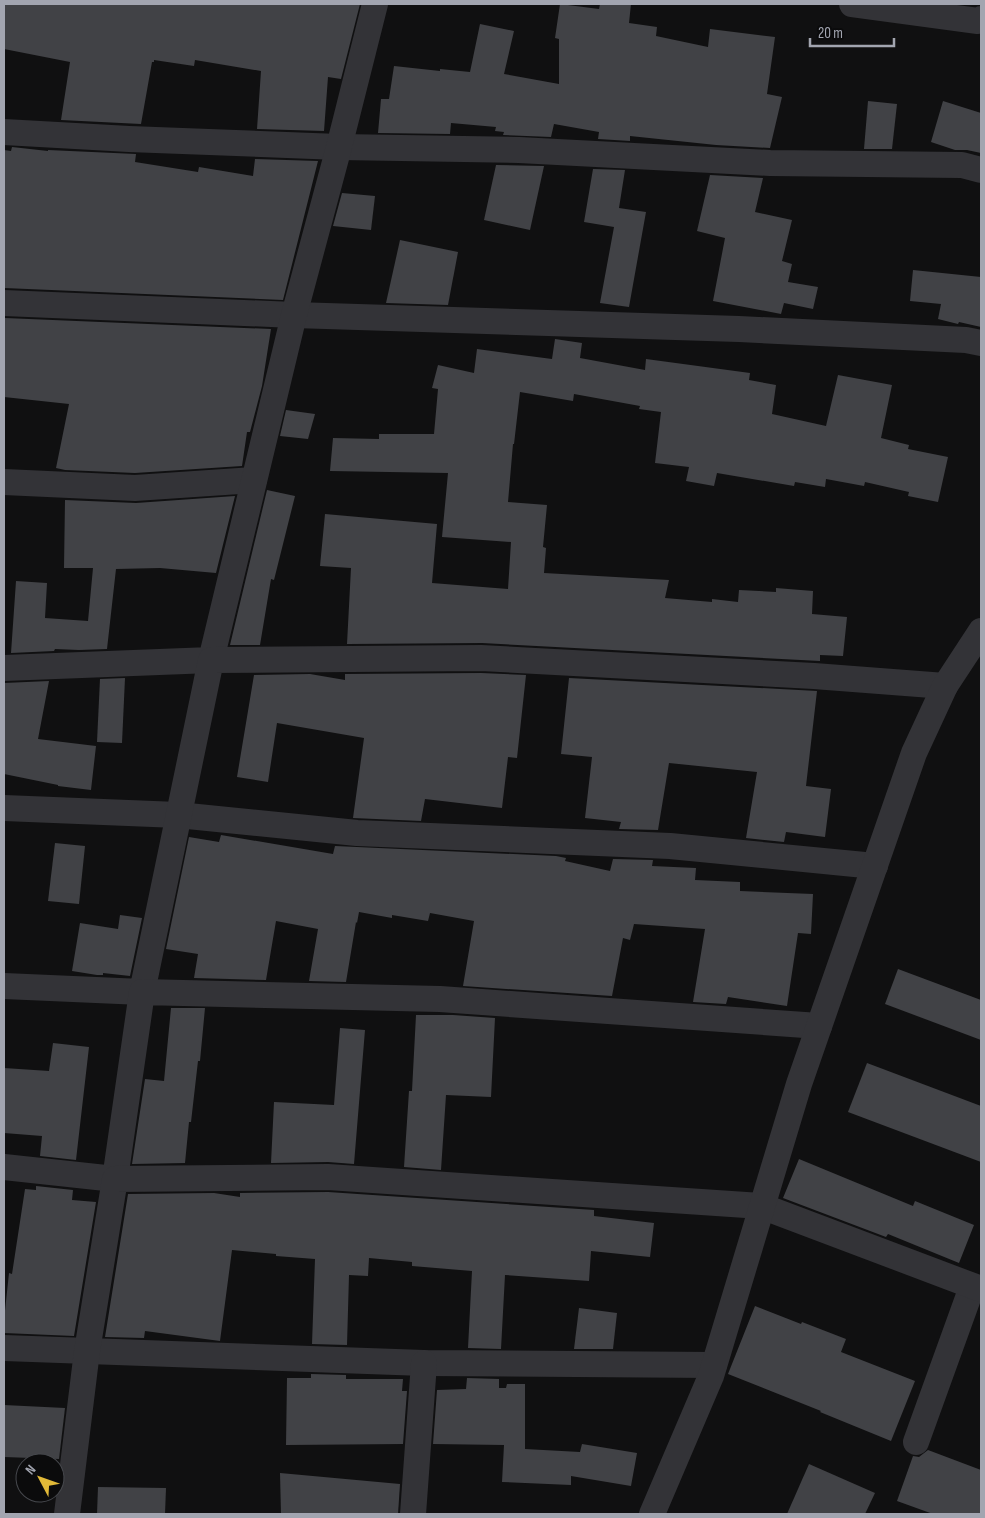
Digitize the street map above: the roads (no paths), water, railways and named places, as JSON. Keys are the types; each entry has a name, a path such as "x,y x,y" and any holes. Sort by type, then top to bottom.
{"street":[{"path":"67,1514 87,1351 142,992 178,815 211,660 294,315 376,4"},
{"path":"852,4 978,21 981,19"},
{"path":"4,132 339,147 519,150 770,163 962,166 981,170"},
{"path":"4,303 294,315 739,328 966,340 981,343"},
{"path":"4,482 135,488 254,480"},
{"path":"652,1514 714,1365 799,1084 914,752 944,686 981,631"},
{"path":"4,668 211,660 481,658 814,676 944,686"},
{"path":"4,808 178,815 357,832 670,846 875,866"},
{"path":"4,986 142,992 440,999 819,1026"},
{"path":"4,1167 115,1178 328,1177 761,1206 977,1288 916,1442"},
{"path":"4,1348 424,1363 714,1365"},
{"path":"413,1514 424,1363"}]}
